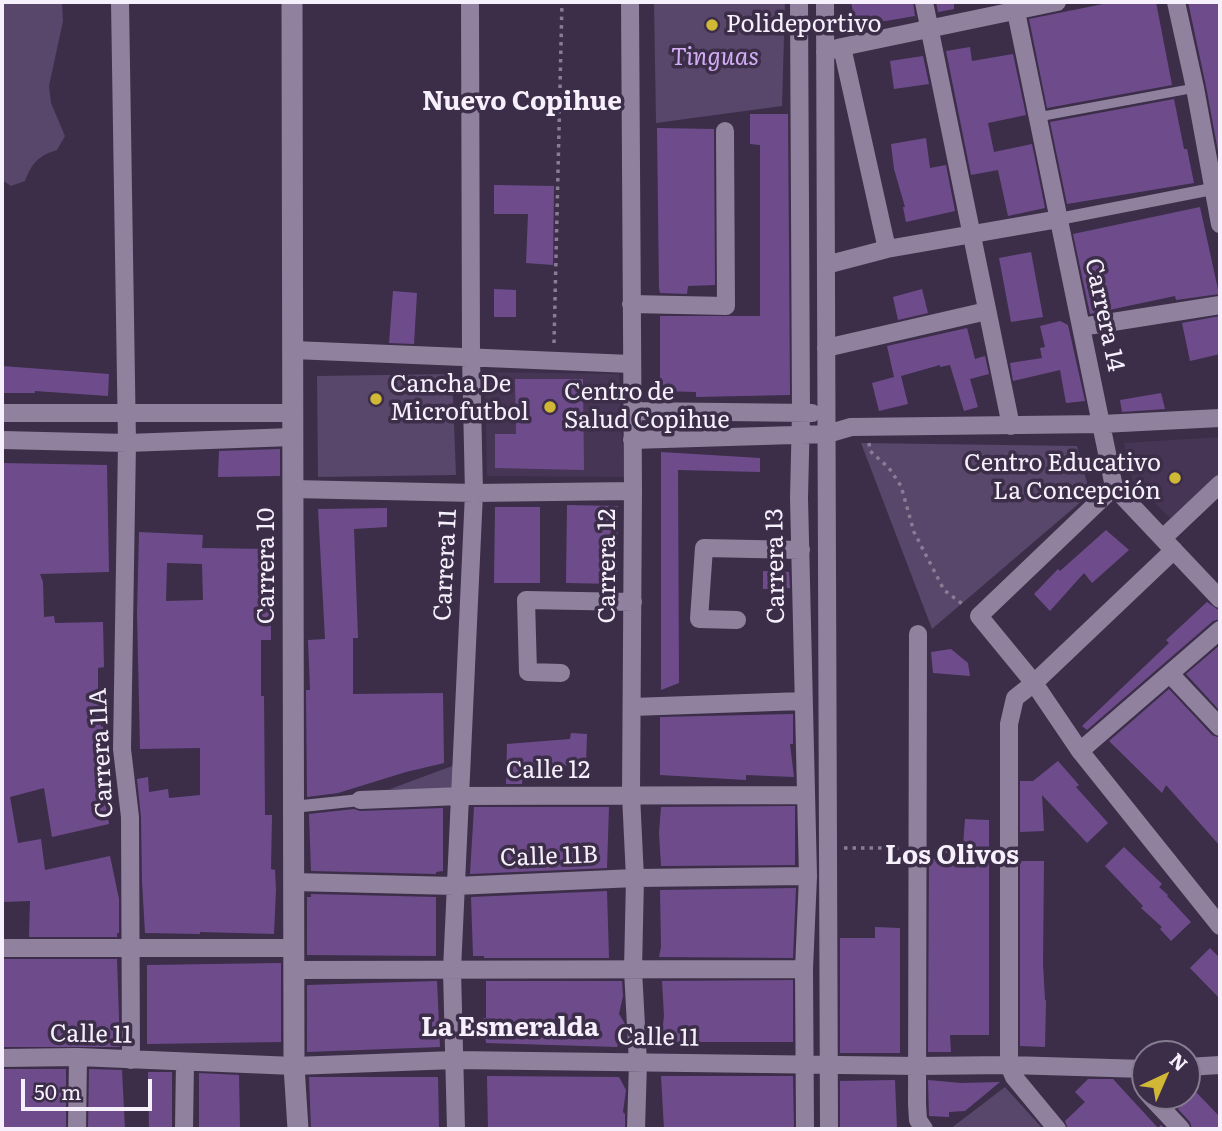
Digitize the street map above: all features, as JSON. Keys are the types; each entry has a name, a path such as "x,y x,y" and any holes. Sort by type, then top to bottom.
{"street":[{"name":"Carrera 11A","path":"120,2 127,414 122,749 130,817 131,1060"},
{"name":"Carrera 10","path":"292,2 293,970 298,1129"},
{"name":"Carrera 11","path":"456,1129 452,970 474,493 470,2"},
{"name":"Carrera 12","path":"630,2 633,491 631,795 635,878 633,970 638,1063 636,1129"},
{"name":"Carrera 13","path":"799,2 799,498 808,876 804,969 805,1129"},
{"name":"Carrera 13","path":"825,2 834,50 887,250"},
{"path":"924,2 1011,426"},
{"path":"834,50 1015,6 1057,2"},
{"path":"1176,2 1219,215"},
{"name":"Carrera 14","path":"1015,6 1114,488"},
{"name":"Carrera 13","path":"829,1129 826,265 834,50"},
{"path":"631,304 726,306 725,131"},
{"path":"826,265 887,250 1212,189"},
{"path":"1081,327 1220,305"},
{"path":"826,348 987,311"},
{"path":"293,349 631,364"},
{"path":"632,411 801,412 827,415 859,427"},
{"path":"2,414 292,413"},
{"path":"632,440 827,434 859,427 1102,424 1220,418"},
{"path":"2,440 127,443 292,437"},
{"path":"1057,1129 1014,1077 1009,1065 1009,724 1015,698 1034,683 1169,544 1220,484"},
{"path":"1220,599 1114,488 979,616 1034,683 1080,751 1220,925"},
{"path":"293,489 474,493 633,491"},
{"path":"737,620 699,619 704,548 801,550"},
{"path":"561,673 528,672 526,600 633,602"},
{"path":"1080,751 1220,630"},
{"path":"918,634 917,1066 918,1120 924,1129"},
{"path":"1171,675 1220,727"},
{"path":"632,707 803,701"},
{"name":"Calle 12","path":"293,807 360,800 461,796 804,795"},
{"name":"Calle 11B","path":"293,882 455,886 635,878 808,876"},
{"path":"2,948 293,948"},
{"path":"293,970 804,969"},
{"path":"77,1129 78,1057"},
{"name":"Calle 11","path":"2,1058 78,1057 294,1066 455,1060 1009,1065 1131,1070"},
{"path":"184,1129 185,1062"},
{"path":"1201,1066 1220,1065"},
{"path":"1125,1070 1131,1076"},
{"path":"1163,1110 1181,1129"}],"lane":[{"path":"1038,117 1195,88"}],"path":[{"path":"554,359 562,2"},
{"path":"859,427 870,451 889,468 901,486 914,532 944,590 979,616"}],"shaded area":[{"path":"485,372 619,374 624,477 487,476"},
{"name":"Centro Educativo La Concepción","path":"1220,437 1220,475 1173,521 1132,480 1124,443"}],"green space":[{"path":"2,2 62,2 63,21 49,86 51,103 65,136 57,150 36,161 25,181 11,186 2,180"},
{"name":"Tinguas","path":"654,2 785,2 782,106 656,123"},
{"path":"452,374 456,475 318,477 317,376"},
{"path":"861,443 1077,446 1090,494 932,629"},
{"path":"455,765 455,791 390,789"},
{"path":"1005,1087 1043,1129 950,1129"}],"building":[{"path":"851,2 913,2 915,16 856,26"},
{"path":"936,2 954,2 954,9 938,12"},
{"path":"1113,2 1156,2 1172,85 1047,108 1029,19"},
{"path":"1188,2 1220,2 1220,162 1206,86"},
{"path":"970,47 972,61 1013,54 1026,115 988,123 994,152 1032,144 1045,208 1008,216 998,170 971,175 946,51"},
{"path":"923,56 929,84 894,89 890,61"},
{"path":"1174,99 1194,183 1067,204 1050,122"},
{"path":"750,114 788,114 790,395 696,397 696,392 660,391 660,316 760,316 760,145 750,144"},
{"path":"657,128 714,129 715,285 688,286 687,294 660,293 659,288"},
{"path":"926,138 930,168 946,165 955,211 906,222 891,144"},
{"path":"494,185 554,186 553,265 526,263 528,214 494,214"},
{"path":"1200,207 1219,294 1176,300 1175,296 1090,314 1073,234"},
{"path":"1031,252 1043,317 1011,322 999,258"},
{"path":"494,289 516,290 516,317 494,317"},
{"path":"922,289 928,313 898,320 893,297"},
{"path":"393,291 417,293 414,344 389,343"},
{"path":"1220,316 1220,354 1190,361 1182,323"},
{"path":"1060,321 1068,325 1085,401 1066,403 1060,370 1013,381 1010,363 1042,358 1040,348 1045,347 1040,326"},
{"path":"967,328 975,359 985,356 989,374 970,379 978,407 964,411 950,365 940,365 901,376 908,404 879,411 872,383 894,377 887,346"},
{"path":"2,366 109,374 108,396 35,391 2,393"},
{"name":"Centro de Salud Copihue","path":"515,379 583,379 584,470 495,468 495,434 516,434"},
{"path":"1161,393 1165,409 1122,412 1120,400"},
{"path":"280,449 280,476 218,477 219,451"},
{"path":"661,452 760,458 760,472 678,470 679,683 661,690"},
{"path":"3,463 107,465 109,572 40,574 43,582 44,617 54,616 55,623 103,622 104,667 98,668 98,688 101,727 103,726 102,785 109,824 52,837 44,788 10,797 18,843 41,839 45,870 110,856 119,899 117,937 29,937 30,901 2,902"},
{"path":"567,505 618,506 617,584 566,583"},
{"path":"495,507 540,507 540,583 494,583"},
{"path":"387,508 387,527 354,529 358,638 353,638 353,694 443,693 444,763 338,793 307,797 306,690 310,690 308,640 325,639 318,509"},
{"path":"1106,530 1129,550 1092,583 1084,573 1050,611 1034,594 1058,569 1060,571"},
{"path":"139,532 203,535 202,548 270,549 271,640 261,640 261,696 264,696 265,815 272,815 271,869 275,870 276,890 274,934 145,933 137,779 148,777 149,792 168,789 169,798 200,795 200,748 140,749 137,613","holes":["167,563 202,564 203,600 166,601"]},
{"path":"763,571 789,572 790,588 763,589"},
{"path":"1207,602 1220,611 1220,619 1213,621 1087,730 1082,726 1169,643 1166,640"},
{"path":"1220,645 1220,711 1186,674"},
{"path":"951,649 968,663 970,676 933,673 931,652"},
{"path":"1169,689 1212,735 1220,738 1220,846 1166,785 1162,793 1109,741"},
{"path":"793,714 793,744 790,744 794,777 746,775 746,780 660,775 660,717"},
{"path":"571,733 587,734 586,765 524,766 522,784 506,784 507,744 570,739"},
{"path":"1058,761 1079,785 1076,787 1108,823 1087,843 1042,795 1044,831 1020,832 1020,781 1033,781"},
{"path":"795,806 795,865 661,866 661,807"},
{"path":"474,807 609,807 607,868 470,874"},
{"path":"443,808 443,871 436,874 311,871 309,814 354,809"},
{"path":"965,819 989,820 989,1035 950,1035 951,1052 928,1052 929,859 962,859"},
{"path":"1124,847 1162,884 1159,887 1191,922 1171,941 1160,929 1162,927 1141,908 1143,906 1105,866"},
{"path":"1020,861 1044,861 1045,1047 1020,1046"},
{"path":"796,888 793,958 659,957 660,890"},
{"path":"607,891 609,958 473,956 471,897"},
{"path":"311,894 436,897 436,956 307,955 307,897 311,897"},
{"path":"875,927 900,928 900,1053 840,1053 840,938 875,938"},
{"path":"1210,948 1220,958 1220,999 1190,968"},
{"path":"2,959 117,959 120,1047 2,1047"},
{"path":"281,963 281,1042 147,1044 147,965"},
{"path":"793,980 793,1042 661,1042 664,1016 662,981"},
{"path":"437,981 440,1047 307,1052 307,985"},
{"path":"486,981 622,981 623,996 619,1014 625,1024 625,1031 617,1047 486,1043 483,1018 486,1018"},
{"path":"2,1069 66,1069 66,1129 2,1129"},
{"path":"89,1069 122,1070 125,1129 88,1129"},
{"path":"148,1072 172,1072 172,1129 149,1129"},
{"path":"199,1073 239,1075 240,1129 199,1129"},
{"path":"487,1076 619,1077 626,1090 623,1112 625,1129 488,1129"},
{"path":"661,1076 793,1076 794,1129 664,1129"},
{"path":"309,1077 438,1077 439,1129 311,1129"},
{"path":"1088,1079 1113,1079 1131,1099 1131,1110 1141,1110 1158,1128 1161,1125 1166,1129 1068,1129 1065,1121 1085,1102 1075,1092"},
{"path":"895,1080 897,1129 840,1129 840,1081"},
{"path":"928,1080 1000,1082 965,1111 949,1112 949,1117 929,1116"},
{"path":"1201,1097 1220,1117 1220,1129 1192,1129 1190,1122 1179,1110 1201,1110"}],"place":[{"name":"Polideportivo","path":"712,25"},
{"name":"Cancha De Microfutbol","path":"376,399"},
{"name":"Centro de Salud Copihue","path":"550,407"},
{"name":"Centro Educativo La Concepción","path":"1175,478"}],"district":[{"name":"Nuevo Copihue","path":"522,102"},
{"name":"Los Olivos","path":"952,856"},
{"name":"La Esmeralda","path":"510,1028"}]}
